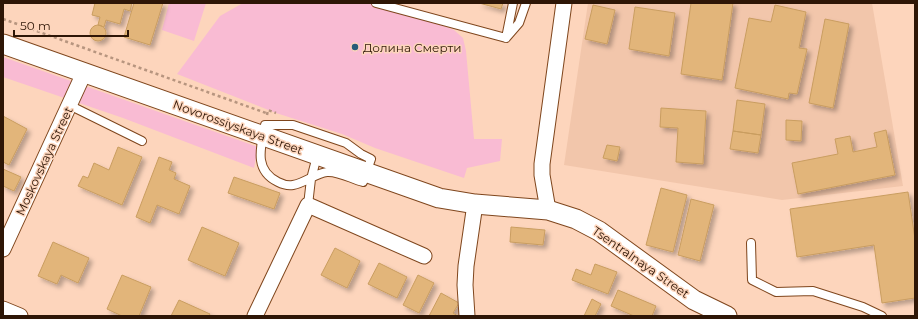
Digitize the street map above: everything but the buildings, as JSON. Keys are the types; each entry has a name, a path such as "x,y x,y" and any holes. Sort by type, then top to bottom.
{"street":[{"path":"548,210 542,175 542,164 564,3"},
{"name":"Novorossiyskaya Street","path":"3,44 366,173 440,198 475,204"},
{"name":"Moskovskaya Street","path":"3,249 84,73"},
{"path":"467,316 465,286 466,266 475,204"},
{"name":"Tsentralnaya Street","path":"475,204 548,210 576,219 599,231 694,300 727,316"},
{"path":"255,316 308,205 424,256"},
{"path":"3,309 20,316"}],"lane":[{"path":"376,3 506,38"},
{"path":"506,38 513,3"},
{"path":"506,38 520,23 526,3"},
{"path":"69,106 142,141"},
{"path":"265,125 293,125 346,144 372,159 366,173 363,182 335,173 326,172 311,179 291,185 282,184 271,178 262,167 259,153 265,125"},
{"path":"308,205 311,179 318,156"},
{"path":"751,243 752,280 776,292 813,291 863,307 882,316"}],"path":[{"path":"3,19 268,114"}],"shaded area":[{"path":"169,3 206,3 194,41 162,30"},
{"path":"243,3 374,3 419,16 454,30 463,38 466,51 474,139 502,139 500,161 467,168 464,178 375,148 342,134 276,113 177,74 220,16"},
{"path":"588,3 872,3 903,186 782,200 564,165"},
{"path":"3,57 258,147 254,168 123,118 3,77"}],"place":[{"name":"Долина Смерти","path":"355,47"}]}
